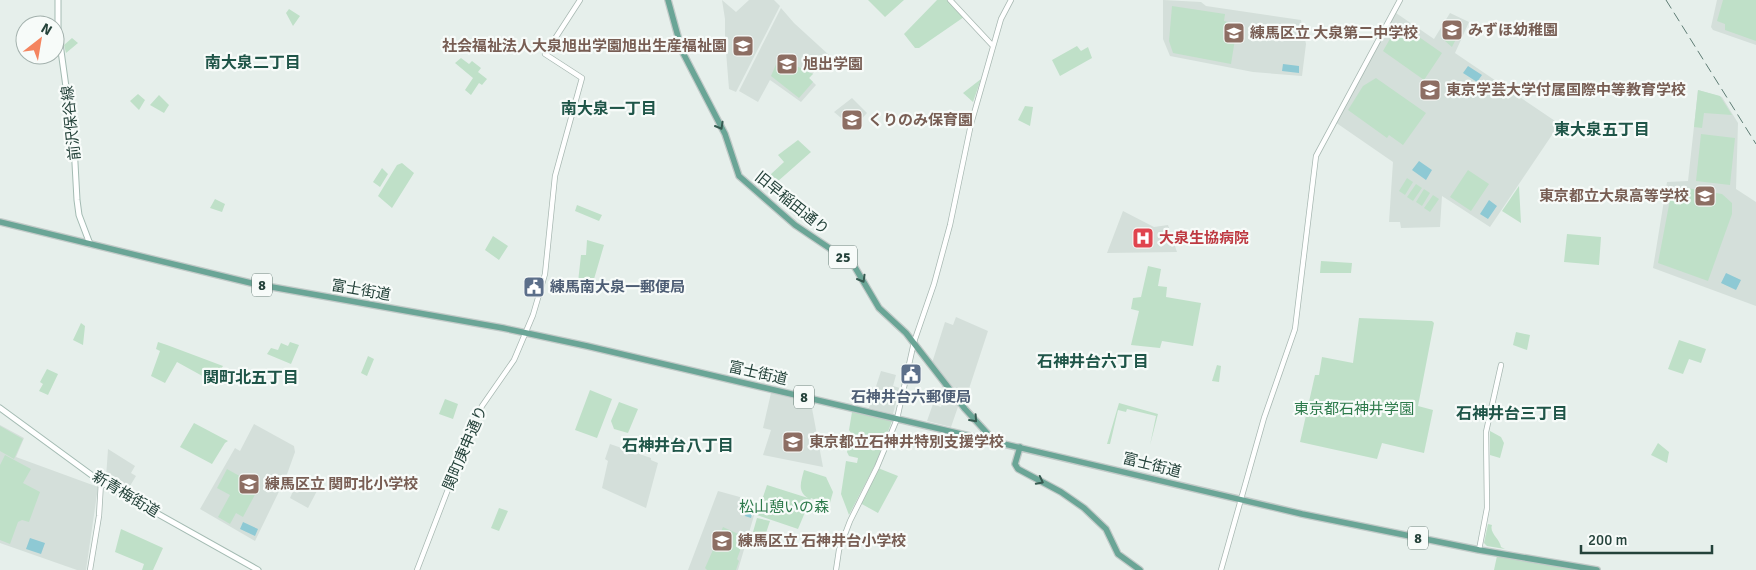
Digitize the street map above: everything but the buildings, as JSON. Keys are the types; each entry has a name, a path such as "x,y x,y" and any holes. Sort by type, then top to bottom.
{"main road":[{"name":"前沢保谷線","path":"58,0 58,29 74,145 77,200 79,215 90,244"},
{"name":"旧早稲田通り","path":"668,0 682,51 725,134 740,177 795,225 851,263 879,308 914,342 965,409 988,434 987,439"},
{"name":"富士街道","path":"0,222 261,285 527,332 1323,518 1479,550 1597,570"},
{"name":"新青梅街道","path":"0,408 102,482 258,570"},
{"path":"1020,446 1015,464 1018,469 1062,492 1084,508 1106,529 1118,554 1140,570"}],"street":[{"name":"関町庚申通り","path":"417,570 472,427 482,406 514,360 527,332 545,274 554,185 559,157 582,78 544,54 580,0"},
{"path":"950,0 993,46"},
{"path":"836,570 840,550 850,521 877,467 897,418 914,342 934,284 950,225 970,127 1001,19 1011,0"},
{"path":"1221,570 1274,384 1295,329 1316,156 1400,0"},
{"path":"1479,550 1487,511 1486,432 1501,364"},
{"path":"90,570 99,516 102,482"}],"shaded area":[{"name":"社会福祉法人大泉旭出学園旭出生産福祉園","path":"722,0 736,12 749,0 774,0 780,6 736,92 729,89 725,19"},
{"name":"練馬区立 大泉第二中学校","path":"1163,0 1201,2 1206,6 1301,20 1306,44 1302,76 1253,72 1170,56 1163,39"},
{"path":"1717,0 1756,0 1756,45 1713,30 1711,27"},
{"name":"旭出学園","path":"781,8 794,23 829,55 809,78 816,85 801,102 770,80 758,102 739,91"},
{"name":"東京学芸大学付属国際中等教育学校","path":"1396,13 1434,39 1450,13 1469,22 1455,53 1558,123 1558,126 1490,227 1442,196 1440,227 1401,228 1400,222 1389,222 1393,162 1335,122"},
{"name":"東京都立大泉高等学校","path":"1698,90 1722,97 1738,123 1736,189 1756,202 1756,306 1653,268 1667,182 1688,181"},
{"name":"くりのみ保育園","path":"852,98 867,113 853,128 834,112"},
{"name":"大泉生協病院","path":"1123,211 1154,227 1168,225 1177,252 1107,253"},
{"path":"956,317 988,331 964,404 960,401 951,427 927,421 933,404 941,407 949,385 932,363 945,322 953,325"},
{"path":"881,371 896,375 893,386 900,388 893,414 869,408"},
{"name":"東京都立石神井特別支援学校","path":"771,393 811,403 823,467 763,455 771,430 763,428"},
{"name":"練馬区立 関町北小学校","path":"254,424 294,446 295,452 286,477 255,541 200,509 235,448 240,451"},
{"path":"0,425 24,438 16,457 98,487 86,570 77,570 0,543"},
{"path":"610,444 651,458 651,460 658,463 646,508 602,488 608,461 605,459"},
{"path":"108,449 135,466 131,473 136,476 127,491 106,478"},
{"path":"298,480 318,489 308,508 290,498"},
{"path":"718,491 758,502 738,570 688,570"}],"green space":[{"path":"868,0 904,0 885,17"},
{"path":"937,0 949,0 964,17 919,48 915,48 904,34"},
{"path":"1723,0 1756,0 1756,41 1725,30 1725,24 1717,21"},
{"path":"1172,6 1225,14 1224,21 1232,23 1230,32 1236,33 1231,64 1173,53 1169,41"},
{"path":"289,9 300,16 293,26 286,13"},
{"path":"1457,22 1463,25 1452,47 1445,41"},
{"path":"1399,23 1442,53 1424,80 1383,51"},
{"path":"72,38 78,43 66,53 65,44"},
{"path":"1077,46 1081,51 1088,47 1092,58 1060,76 1052,60"},
{"path":"461,58 469,64 472,61 481,68 478,72 487,79 482,85 479,83 471,95 465,90 473,78 455,63"},
{"path":"782,59 813,74 809,78 813,82 799,98 771,76 778,60"},
{"path":"1376,78 1426,113 1403,145 1389,135 1387,138 1348,110 1363,86"},
{"path":"981,79 973,102 963,93"},
{"path":"1698,90 1720,96 1732,115 1704,113 1702,128 1694,127"},
{"path":"138,94 145,100 139,110 130,101"},
{"path":"159,95 169,105 164,113 150,105"},
{"path":"1025,106 1033,107 1030,126 1018,120"},
{"path":"1701,134 1735,138 1730,185 1696,181"},
{"path":"798,140 811,152 777,182 770,175 784,162 778,155"},
{"path":"402,163 414,173 392,208 378,196 397,165"},
{"path":"382,168 388,174 380,187 373,182"},
{"path":"1468,170 1489,184 1471,211 1450,197"},
{"path":"1407,178 1413,182 1405,195 1399,191"},
{"path":"1416,184 1422,188 1413,201 1407,197"},
{"path":"1519,186 1521,223 1502,211"},
{"path":"1687,188 1722,194 1732,203 1732,214 1708,281 1658,263 1672,189"},
{"path":"1424,189 1430,193 1422,206 1416,202"},
{"path":"1433,195 1439,199 1430,212 1424,208"},
{"path":"215,199 225,204 222,212 210,208"},
{"path":"577,205 602,215 599,221 575,211"},
{"path":"1567,234 1601,237 1599,265 1564,262"},
{"path":"493,236 508,246 499,260 485,250"},
{"path":"587,240 604,245 592,286 578,282 581,255 586,255"},
{"path":"1321,261 1352,263 1351,273 1320,273"},
{"path":"1148,266 1161,269 1158,286 1167,287 1166,297 1201,303 1193,346 1162,341 1160,348 1131,345 1139,311 1131,309 1133,298 1141,297"},
{"name":"東京都石神井学園","path":"1359,318 1432,321 1434,323 1418,406 1433,410 1424,453 1382,443 1377,459 1300,442 1315,375 1319,375 1322,357 1353,363"},
{"path":"81,323 85,326 83,345 73,340"},
{"path":"1516,332 1530,335 1527,350 1513,345"},
{"path":"1679,340 1706,349 1701,363 1689,359 1683,374 1668,369"},
{"path":"158,342 223,366 219,372 212,368 206,378 177,362 165,383 151,376 160,351 156,349"},
{"path":"290,342 299,345 291,364 267,354 271,348 278,350 281,343 288,346"},
{"path":"368,356 374,359 367,376 361,373"},
{"path":"1217,365 1221,366 1219,382 1212,381"},
{"path":"47,369 58,374 48,395 39,391 43,384 40,382"},
{"path":"590,390 612,399 597,438 575,430"},
{"path":"445,399 458,404 453,419 439,414"},
{"path":"619,402 638,409 628,433 614,429 611,421"},
{"path":"1119,403 1158,414 1150,445 1156,416 1127,409 1126,412 1118,410 1110,444 1107,444"},
{"path":"852,412 892,421 876,463 849,515 841,494 846,461 857,463 858,458 849,456 847,452 851,433 849,430"},
{"path":"194,423 228,441 212,464 180,447"},
{"path":"0,426 23,439 14,459 0,451"},
{"path":"1490,431 1501,437 1504,443 1500,458 1490,455"},
{"path":"1658,443 1669,452 1667,463 1651,455"},
{"path":"5,455 31,469 23,483 40,492 29,522 22,520 18,522 10,544 0,540 0,465"},
{"path":"878,468 898,476 878,513 860,503"},
{"path":"227,469 259,487 243,517 236,513 230,524 218,517 230,495 217,488"},
{"name":"松山憩いの森","path":"804,470 826,477 833,492 829,506 811,498 798,529 757,515 767,485 808,498 801,489"},
{"path":"499,508 508,511 499,531 491,528"},
{"path":"757,518 770,521 765,536 753,532"},
{"path":"1488,524 1492,525 1493,533 1501,547 1505,549 1487,546 1484,543"},
{"path":"723,527 745,537 737,559 739,561 736,570 707,570 705,568"},
{"path":"121,529 163,548 153,570 142,570 144,564 115,552"},
{"path":"1497,556 1575,570 1494,570"}],"water":[{"path":"1283,64 1299,66 1299,73 1282,71"},
{"path":"1468,66 1482,75 1477,82 1463,73"},
{"path":"1419,161 1432,170 1426,180 1412,170"},
{"path":"1489,200 1497,206 1488,219 1480,214"},
{"path":"1726,273 1741,280 1736,290 1721,283"},
{"path":"749,500 755,502 751,518 745,516"},
{"path":"243,522 258,529 255,536 240,529"},
{"path":"30,538 45,543 41,554 26,549"}],"railway":[{"path":"1666,0 1756,144"}],"place":[{"name":"みずほ幼稚園","path":"1452,30"},
{"name":"練馬区立 大泉第二中学校","path":"1234,33"},
{"name":"社会福祉法人大泉旭出学園旭出生産福祉園","path":"743,46"},
{"name":"旭出学園","path":"787,64"},
{"name":"東京学芸大学付属国際中等教育学校","path":"1430,90"},
{"name":"くりのみ保育園","path":"852,120"},
{"name":"東京都立大泉高等学校","path":"1705,196"},
{"name":"大泉生協病院","path":"1143,238"},
{"name":"練馬南大泉一郵便局","path":"534,287"},
{"name":"石神井台六郵便局","path":"911,374"},
{"name":"東京都立石神井特別支援学校","path":"793,442"},
{"name":"練馬区立 関町北小学校","path":"249,484"},
{"name":"練馬区立 石神井台小学校","path":"722,541"}],"district":[{"name":"南大泉二丁目","path":"253,62"},
{"name":"南大泉一丁目","path":"609,108"},
{"name":"東大泉五丁目","path":"1602,129"},
{"name":"石神井台六丁目","path":"1093,361"},
{"name":"関町北五丁目","path":"251,377"},
{"name":"石神井台三丁目","path":"1512,413"},
{"name":"石神井台八丁目","path":"678,445"}]}
